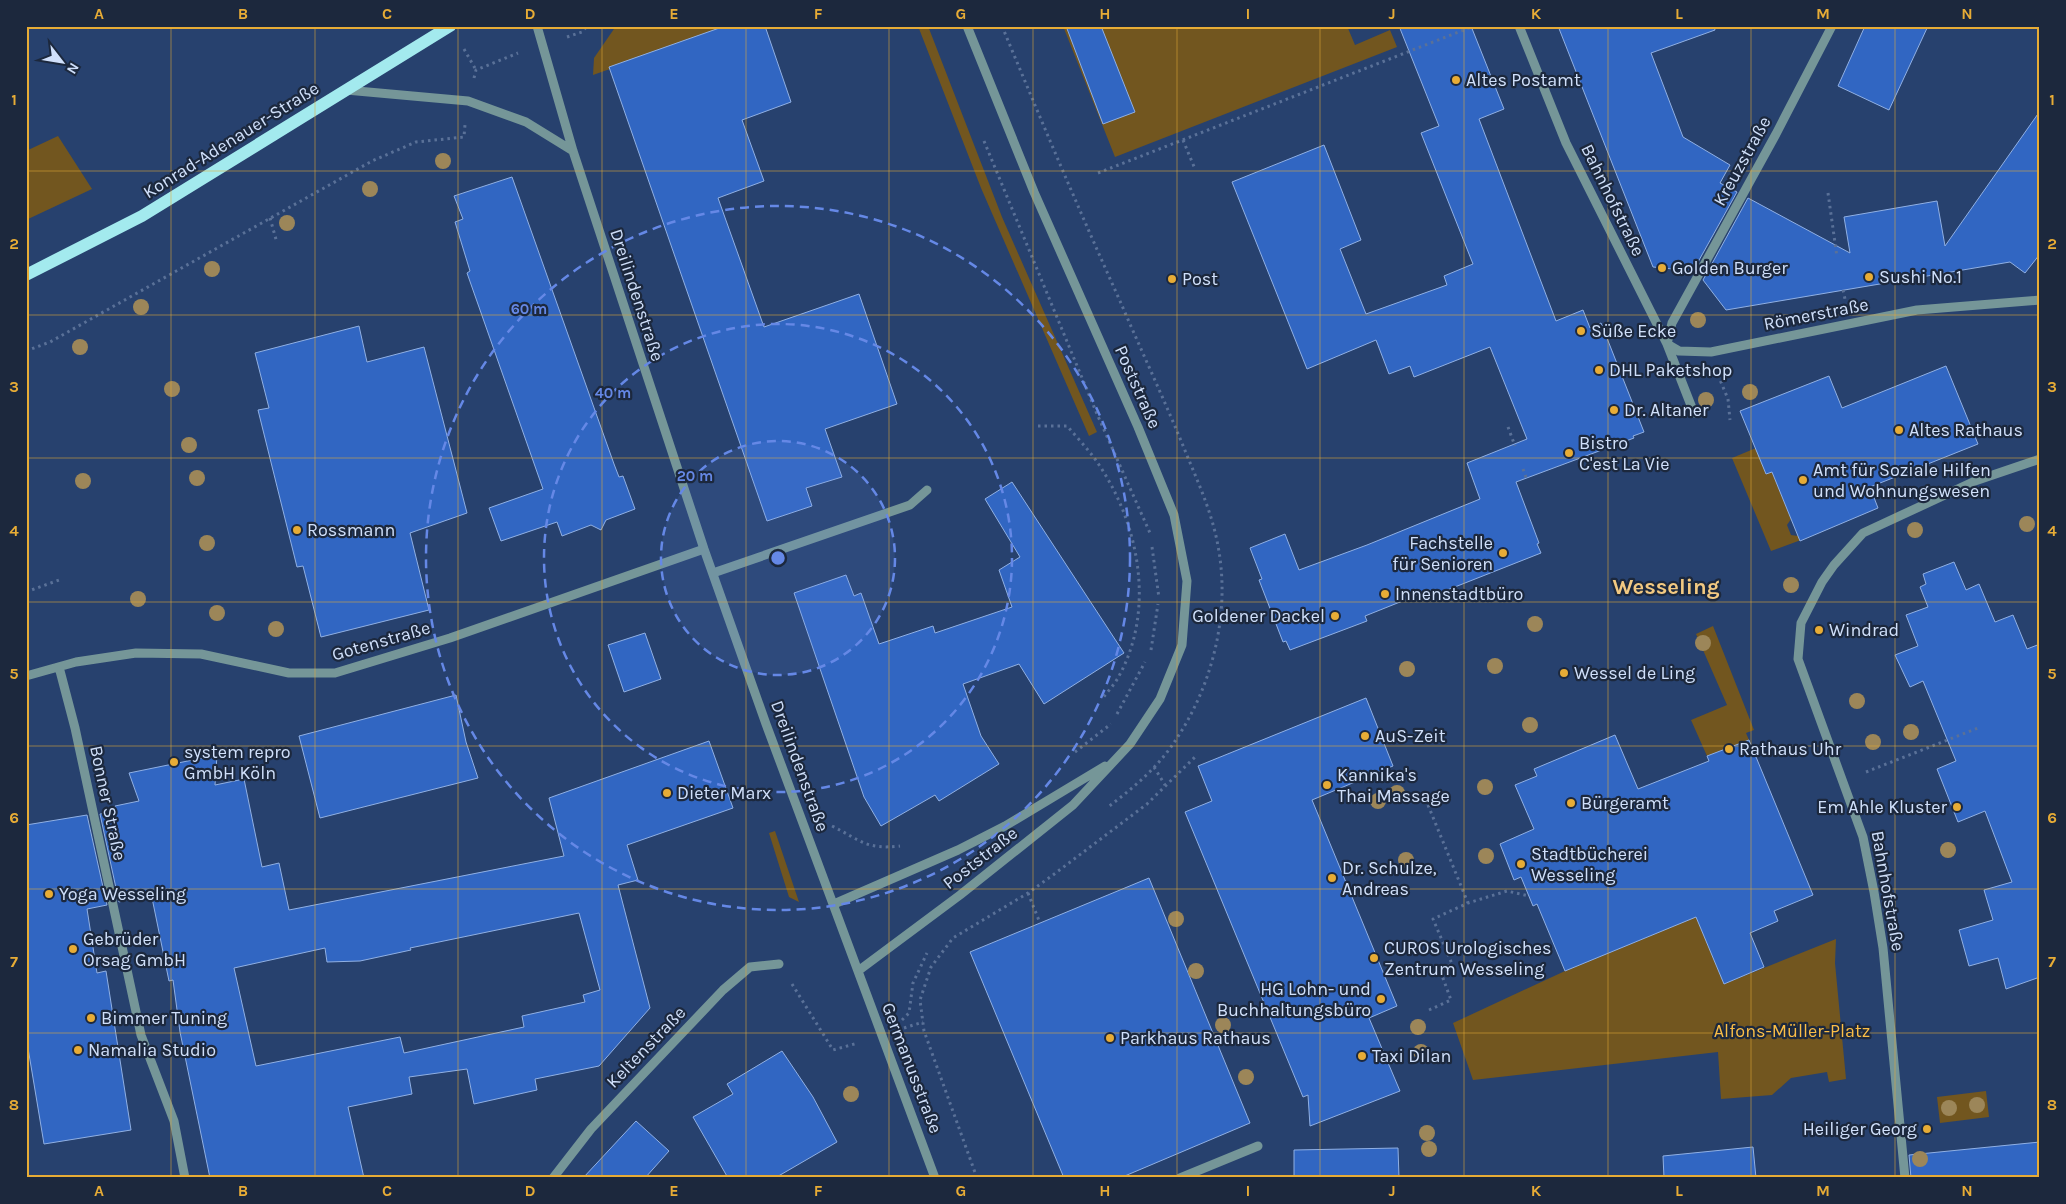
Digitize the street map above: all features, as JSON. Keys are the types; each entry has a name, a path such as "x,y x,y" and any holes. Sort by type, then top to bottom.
{"main road":[{"name":"Konrad-Adenauer-Straße","path":"26,275 142,216 450,26"}],"street":[{"name":"Dreilindenstraße","path":"537,26 572,152 704,549 858,971"},
{"name":"Poststraße","path":"858,971 960,895 1073,805 1130,744 1160,699 1182,645 1187,581 1174,515 1138,427 1034,192 966,26"},
{"name":"Bahnhofstraße","path":"1519,26 1566,143 1666,344 1694,413"},
{"name":"Kreuzstraße","path":"1666,344 1668,334 1679,310 1776,134 1832,26"},
{"path":"346,90 468,101 526,122 572,152"},
{"name":"Römerstraße","path":"1666,344 1679,351 1711,352 1917,310 2040,300"},
{"name":"Bahnhofstraße","path":"1905,1178 1883,948 1863,837 1844,781 1802,673 1798,659 1801,623 1822,582 1848,547 1863,534 1976,481 2040,459"},
{"path":"713,573 910,505 927,490"},
{"name":"Gotenstraße","path":"26,676 76,662 136,653 201,654 289,673 335,673 450,638 704,549"},
{"name":"Bonner Straße","path":"59,667 77,738 141,1035 174,1121 185,1178"},
{"name":"Poststraße","path":"834,904 974,842 1005,826 1114,761"},
{"name":"Keltenstraße","path":"553,1178 591,1129 723,990 750,967 779,964"},
{"name":"Germanusstraße","path":"858,971 935,1178"},
{"path":"1180,1178 1258,1146"}],"path":[{"path":"26,351 50,342 380,157 416,142 464,137 468,101 476,70 542,43 582,32 587,26"},
{"path":"1002,26 1071,194 1170,414"},
{"path":"1098,173 1474,26"},
{"path":"980,133 1097,414 1150,534"},
{"path":"1183,140 1195,169"},
{"path":"1828,193 1837,257"},
{"path":"270,218 277,243"},
{"path":"1725,391 1730,420"},
{"path":"1038,426 1067,426 1092,455 1116,496 1132,539 1139,573 1138,614 1132,648 1119,677 1103,698"},
{"path":"1508,427 1515,446"},
{"path":"1523,469 1527,480"},
{"path":"1117,714 1150,654 1159,598 1152,543"},
{"path":"26,592 59,580"},
{"path":"1074,752 1112,723"},
{"path":"1844,781 1978,728"},
{"path":"977,1178 924,1030 920,1000 931,967 953,938 1028,893 1147,804 1196,756"},
{"path":"1154,766 1165,786"},
{"path":"1428,805 1468,903"},
{"path":"799,809 840,830 862,844 885,848 903,846"},
{"path":"1429,1010 1451,1000 1440,970 1452,964 1433,919 1468,903 1507,891 1529,896"},
{"path":"1028,893 1040,923"},
{"path":"779,964 833,1050 923,1022"}],"green space":[{"path":"616,26 732,26 593,75 594,58"},
{"path":"918,26 928,26 1002,217 1097,432 1089,436 981,188"},
{"path":"1063,26 1347,26 1355,45 1390,30 1397,47 1115,157"},
{"path":"58,136 92,189 26,220 26,151"},
{"path":"1756,448 1766,474 1772,472 1791,519 1787,525 1791,535 1798,536 1801,540 1771,551 1732,458"},
{"path":"1713,626 1754,730 1746,733 1749,740 1707,756 1691,720 1727,705 1696,634"},
{"path":"775,831 799,902 789,897 769,833"},
{"name":"Alfons-Müller-Platz","path":"1679,874 1724,984 1836,939 1835,963 1846,1079 1829,1082 1827,1072 1791,1078 1772,1095 1721,1099 1718,1052 1473,1080 1453,1023 1565,971 1655,934"},
{"path":"1986,1091 1989,1117 1940,1123 1937,1097"}],"building":[{"path":"725,26 765,26 791,102 742,120 764,181 718,198 764,327 859,294 897,404 825,429 842,477 806,488 812,506 767,521 609,67"},
{"path":"1066,26 1101,26 1135,112 1103,124"},
{"path":"1399,26 1471,26 1504,109 1479,119 1556,321 1583,310 1590,328 1601,323 1644,432 1633,436 1634,438 1516,482 1541,553 1432,596 1430,590 1365,616 1367,621 1290,650 1286,641 1283,642 1259,580 1262,579 1250,548 1285,534 1299,570 1367,545 1480,499 1467,463 1527,439 1490,347 1414,377 1410,366 1389,374 1376,340 1307,369 1232,182 1324,145 1361,240 1340,249 1366,314 1447,285 1444,276 1473,264 1421,133 1439,126"},
{"path":"1558,26 1714,26 1715,30 1651,53 1683,137 1730,165 1720,183 1737,192 1693,271 1653,267"},
{"path":"1865,26 1928,26 1889,110 1838,86"},
{"path":"2040,111 2040,254 2025,273 2010,262 1726,310 1703,280 1748,198 1850,253 1844,217 1937,201 1945,246"},
{"path":"512,177 614,464 619,477 623,476 635,509 606,520 601,530 591,525 562,536 557,522 501,541 489,508 543,489 467,273 470,271 455,222 463,219 454,196"},
{"path":"359,326 367,362 424,347 467,513 410,533 429,610 321,637 303,566 297,567 258,410 269,408 255,353"},
{"path":"1946,366 1978,444 1870,487 1878,508 1800,541 1772,472 1766,474 1740,411 1829,376 1842,408"},
{"path":"1012,482 1124,653 1044,704 1019,664 963,684 981,736 999,764 939,801 935,795 881,826 864,797 794,593 846,575 854,596 861,593 879,644 933,626 935,633 1012,607 999,570 1020,557 985,499"},
{"path":"1954,562 1966,590 1979,584 1995,622 2013,615 2027,649 2040,644 2040,977 2006,989 1998,958 1969,966 1959,930 1993,920 1984,890 2012,882 1985,811 1958,822 1937,769 1956,761 1923,681 1910,687 1895,655 1918,646 1906,615 1928,607 1920,587 1926,584 1923,574"},
{"path":"645,633 661,679 624,692 608,645"},
{"path":"456,695 466,742 478,778 320,818 299,736"},
{"path":"1366,698 1393,766 1312,800 1397,1006 1369,1018 1400,1091 1310,1126 1308,1095 1303,1097 1185,812 1212,801 1198,766"},
{"path":"1615,735 1638,789 1709,761 1707,756 1749,740 1813,895 1774,911 1778,921 1750,933 1764,967 1724,984 1696,917 1565,971 1537,904 1533,906 1521,877 1514,880 1500,844 1534,829 1515,785 1537,776 1534,769"},
{"path":"709,741 733,808 627,845 638,880 618,885 650,1008 599,1066 535,1079 537,1090 474,1104 467,1069 409,1077 412,1094 348,1107 364,1178 210,1178 180,1032 173,980 169,981 151,893 119,902 100,814 116,811 115,806 139,801 129,773 217,755 215,785 244,779 262,867 279,863 289,910 564,856 549,798","holes":["579,913 600,990 583,995 585,1002 522,1016 524,1027 404,1053 400,1037 256,1066 234,968 325,948 327,962 360,961 411,950 410,948"]},
{"path":"87,815 107,905 87,909 97,973 106,971 131,1130 44,1144 26,1036 26,825"},
{"name":"Parkhaus Rathaus","path":"1149,878 1250,1123 1120,1178 1064,1178 970,952"},
{"path":"782,1051 813,1097 837,1142 775,1178 728,1178 693,1117 733,1094 727,1084"},
{"path":"636,1121 669,1151 645,1178 583,1178"},
{"path":"2040,1142 2040,1178 1911,1178 1909,1155"},
{"path":"1753,1147 1756,1178 1664,1178 1663,1156"},
{"path":"1398,1148 1399,1178 1294,1178 1294,1150"}],"place":[{"name":"Altes Postamt","path":"1456,80"},
{"name":"Golden Burger","path":"1662,268"},
{"name":"Sushi No.1","path":"1869,277"},
{"name":"Post","path":"1172,279"},
{"name":"Süße Ecke","path":"1581,331"},
{"name":"DHL Paketshop","path":"1599,370"},
{"name":"Dr. Altaner","path":"1614,410"},
{"name":"Altes Rathaus","path":"1899,430"},
{"name":"Bistro C'est La Vie","path":"1569,453"},
{"name":"Amt für Soziale Hilfen und Wohnungswesen","path":"1803,480"},
{"name":"Rossmann","path":"297,530"},
{"name":"Fachstelle für Senioren","path":"1503,553"},
{"name":"Innenstadtbüro","path":"1385,594"},
{"name":"Goldener Dackel","path":"1335,616"},
{"name":"Windrad","path":"1819,630"},
{"name":"Wessel de Ling","path":"1564,673"},
{"name":"AuS-Zeit","path":"1365,736"},
{"name":"Rathaus Uhr","path":"1729,749"},
{"name":"system repro GmbH Köln","path":"174,762"},
{"name":"Kannika's Thai Massage","path":"1327,785"},
{"name":"Dieter Marx","path":"667,793"},
{"name":"Bürgeramt","path":"1571,803"},
{"name":"Em Ahle Kluster","path":"1957,807"},
{"name":"Stadtbücherei Wesseling","path":"1521,864"},
{"name":"Dr. Schulze, Andreas","path":"1332,878"},
{"name":"Yoga Wesseling","path":"49,894"},
{"name":"Gebrüder Orsag GmbH","path":"73,949"},
{"name":"CUROS Urologisches Zentrum Wesseling","path":"1374,958"},
{"name":"HG Lohn- und Buchhaltungsbüro","path":"1381,999"},
{"name":"Bimmer Tuning","path":"91,1018"},
{"name":"Parkhaus Rathaus","path":"1110,1038"},
{"name":"Namalia Studio","path":"78,1050"},
{"name":"Taxi Dilan","path":"1362,1056"},
{"name":"Heiliger Georg","path":"1927,1129"}],"district":[{"name":"Wesseling","path":"1666,587"}]}
